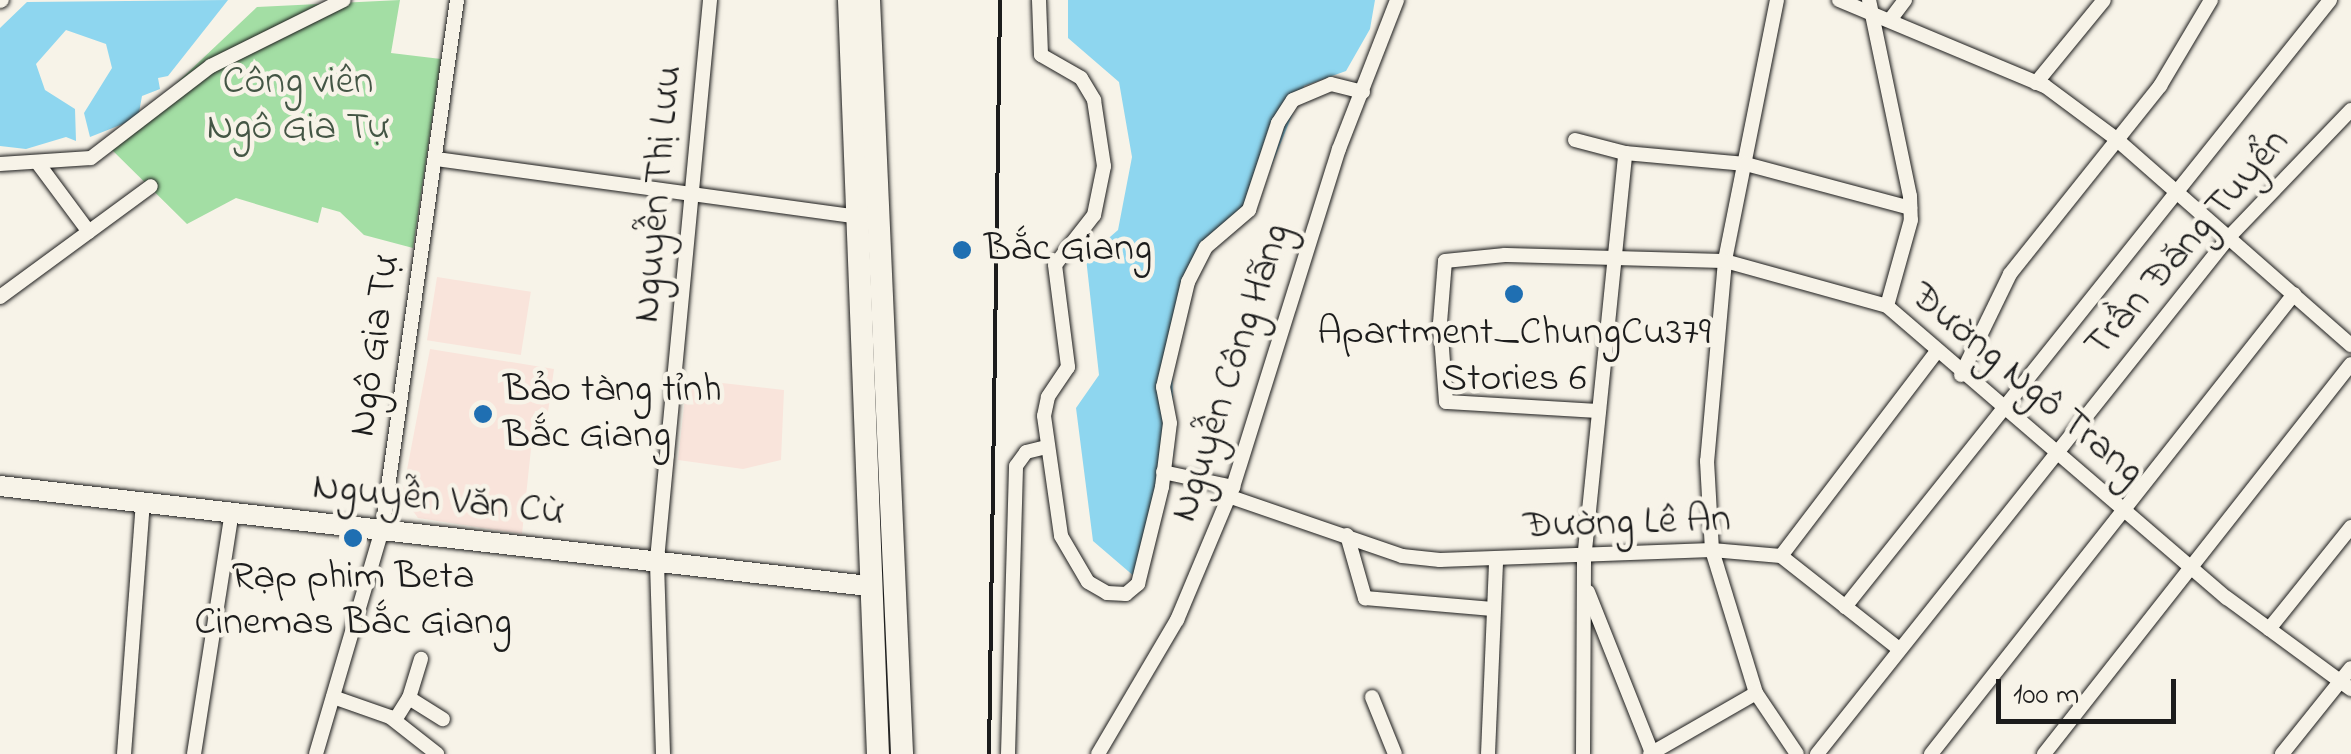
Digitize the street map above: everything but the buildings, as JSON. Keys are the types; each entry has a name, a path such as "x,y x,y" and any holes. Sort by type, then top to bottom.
{"main road":[{"path":"850,0 867,220 879,585 878,754"},
{"path":"867,220 870,0"},
{"path":"879,585 902,754"}],"street":[{"path":"0,164 91,158 212,66 344,0"},
{"name":"Ngô Gia Tự","path":"316,754 382,530 456,0"},
{"name":"Nguyễn Thị Lưu","path":"663,754 656,560 710,0"},
{"path":"1038,0 1042,55 1081,78 1094,100 1104,166 1094,215 1055,264 1068,367 1048,398 1046,448 1062,536 1088,582 1107,593 1126,594 1138,584 1170,423 1163,387 1188,282 1206,248 1250,210 1278,123 1293,100 1331,84 1363,92"},
{"name":"Nguyễn Công Hãng","path":"1098,754 1177,620 1230,492 1397,0"},
{"path":"1778,0 1726,260 1707,460 1712,550 1756,693 1797,754"},
{"path":"1839,0 1869,6 1890,20 2036,83 2115,138 2351,346"},
{"path":"1890,20 1905,0"},
{"path":"2036,83 2104,0"},
{"path":"1961,375 2010,274 2043,226 2076,197 2115,138 2172,70 2211,0"},
{"path":"1845,608 2004,411 2174,189 2330,0"},
{"path":"1869,6 1910,208 1887,306"},
{"name":"Trần Đăng Tuyển","path":"1817,754 2052,452 2228,237 2351,110"},
{"path":"1575,140 1625,153 1746,164 1910,208"},
{"path":"1583,754 1584,560 1625,153"},
{"path":"436,159 867,220"},
{"path":"37,162 89,232"},
{"path":"0,296 151,186"},
{"name":"Đường Ngô Trang","path":"1599,410 1446,402 1440,394 1440,268 1458,256 1726,260 1887,306 1961,375 2227,598 2346,685"},
{"path":"1931,754 2294,294"},
{"name":"Đường Lê An","path":"1163,472 1230,492 1402,556 1584,560 1712,550 1781,556 1937,350"},
{"path":"2044,754 2351,364"},
{"path":"1008,754 1016,466 1026,452 1046,448"},
{"name":"Nguyễn Văn Cừ","path":"0,486 879,585"},
{"path":"124,754 143,502"},
{"path":"194,754 232,512"},
{"path":"2269,628 2351,527"},
{"path":"1347,535 1365,598 1493,608"},
{"path":"1781,556 1898,648"},
{"path":"1488,754 1496,561"},
{"path":"1584,582 1651,754 1756,693"},
{"path":"394,720 408,698 421,659"},
{"path":"2282,754 2346,685 2351,668"},
{"path":"333,697 394,720 437,754"},
{"path":"1372,697 1395,754"},
{"path":"408,698 442,719"}],"shaded area":[{"path":"437,277 531,292 521,355 427,340"},
{"path":"430,349 554,369 548,412 535,411 522,534 418,518 402,496"},
{"path":"687,379 784,390 781,460 743,469 678,460"}],"green space":[{"name":"Công viên Ngô Gia Tự","path":"400,0 391,53 441,59 413,248 364,235 340,212 322,207 318,223 236,198 187,224 109,147 257,7"}],"water":[{"path":"228,0 168,76 158,78 160,89 142,96 138,118 90,137 84,113 112,68 106,44 66,30 36,64 45,90 75,109 76,141 66,137 26,149 0,146 0,28 27,2"},
{"path":"1068,0 1375,0 1370,29 1346,71 1304,86 1257,201 1205,248 1172,359 1174,451 1147,569 1135,577 1093,541 1076,408 1099,375 1086,258 1118,230 1132,157 1119,82 1068,38"}],"railway":[{"path":"989,754 1000,0"}],"place":[{"name":"Bắc Giang","path":"962,250"},
{"name":"Apartment_ChungCu379 Stories 6","path":"1514,294"},
{"name":"Bảo tàng tỉnh Bắc Giang","path":"483,414"},
{"name":"Rạp phim Beta Cinemas Bắc Giang","path":"353,538"}]}
